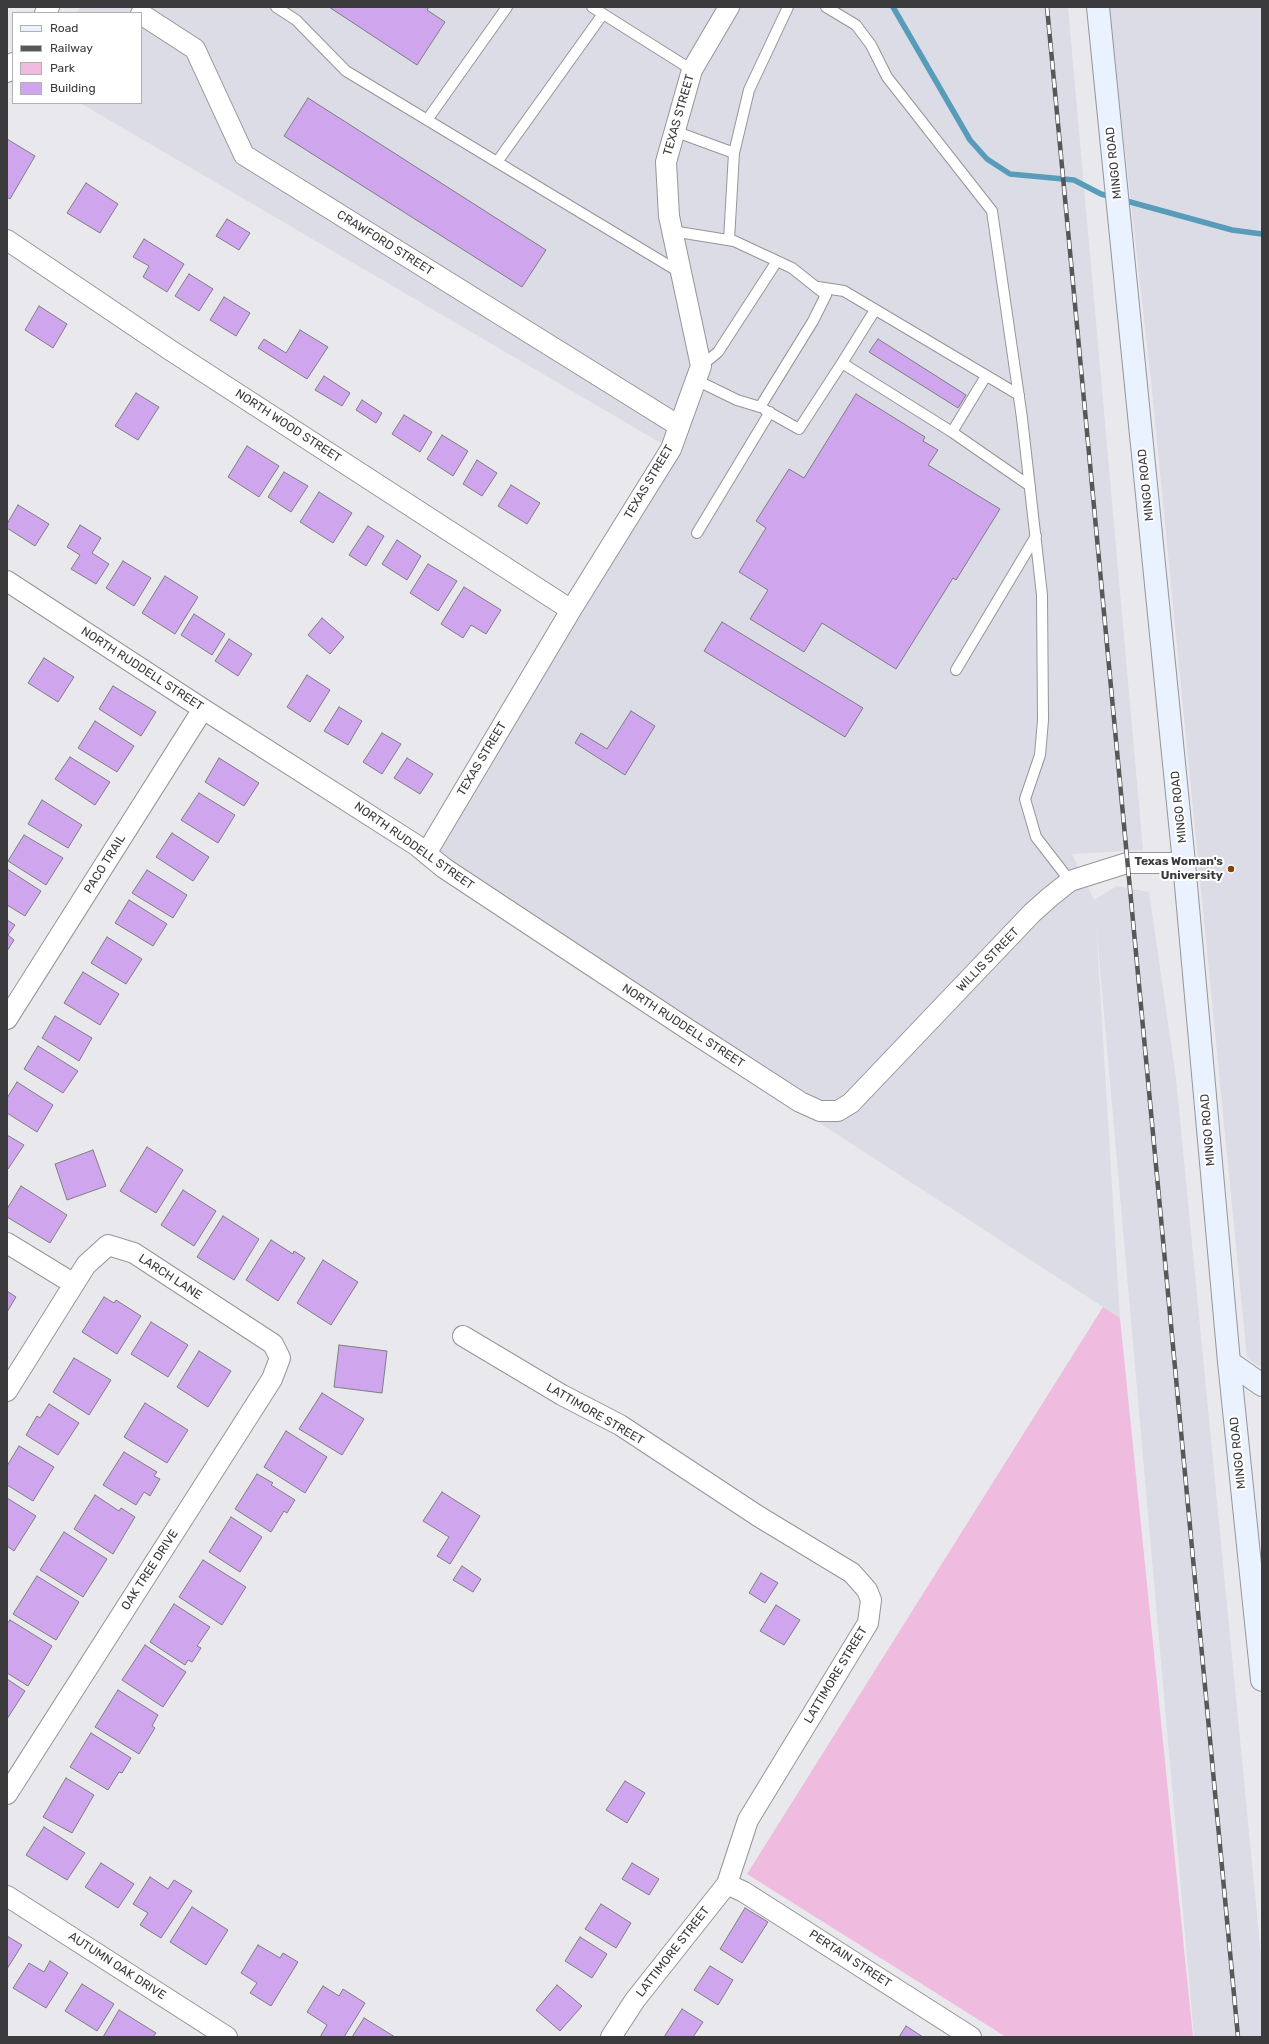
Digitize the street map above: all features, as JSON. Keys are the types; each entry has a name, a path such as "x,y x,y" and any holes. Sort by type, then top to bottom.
{"street":[{"name":"TEXAS STREET","path":"427,852 571,610 671,449 698,373 681,273 669,216 666,162 692,70 729,7"},
{"name":"MINGO ROAD","path":"1098,7 1184,863 1229,1362 1262,1680"},
{"name":"CRAWFORD STREET","path":"142,14 195,49 244,155 679,426"},
{"name":"NORTH WOOD STREET","path":"7,240 170,350 571,610"},
{"name":"NORTH RUDDELL STREET","path":"8,584 427,852 444,868 682,1026 800,1102 820,1111"},
{"name":"PACO TRAIL","path":"7,1019 203,709"},
{"name":"WILLIS STREET","path":"820,1111 838,1110 851,1103 1032,913 1050,896 1070,882 1127,863 1184,863"},
{"path":"7,1243 74,1284 7,1390"},
{"name":"LARCH LANE","path":"74,1284 86,1265 108,1245 134,1252 273,1344"},
{"name":"LATTIMORE STREET","path":"463,1336 562,1395 620,1425 758,1516 852,1573 868,1590 871,1600 868,1623 748,1820 727,1884 635,2000 611,2037"},
{"name":"OAK TREE DRIVE","path":"7,1794 272,1379 280,1358 273,1344"},
{"path":"1229,1362 1262,1385"},
{"name":"PERTAIN STREET","path":"727,1884 744,1892 971,2037"},
{"name":"AUTUMN OAK DRIVE","path":"7,1896 227,2037"}],"lane":[{"path":"276,7 296,20 346,72 681,273"},
{"path":"426,120 507,7"},
{"path":"592,7 692,70"},
{"path":"729,240 734,154 749,90 788,7"},
{"path":"826,7 856,25 871,45 887,77 992,211 1019,395 1042,595 1043,720 1040,755 1025,800 1036,837 1070,882"},
{"path":"497,162 603,14"},
{"path":"674,130 734,154"},
{"path":"672,231 729,240 792,268 826,295 813,321 760,407"},
{"path":"777,261 718,352 698,373 737,400 760,407 799,429 875,310"},
{"path":"815,286 844,291 1019,395"},
{"path":"842,363 952,432 1030,486"},
{"path":"952,432 986,376"},
{"path":"697,534 770,412"},
{"path":"956,670 1036,536"}],"shaded area":[{"path":"80,7 1068,7 1143,850 1072,854 1094,900 1117,886 1149,892 1176,1078 1262,1966 1262,2037 1194,2037 1096,923 1120,1318 419,863 571,610 671,449 82,104 142,104 142,12 77,12"},
{"name":"Texas Woman's University","path":"1109,7 1262,7 1262,1368 1247,1358 1151,381"}],"green space":[{"path":"1103,1307 1120,1318 1193,2037 1006,2037 747,1874"}],"building":[{"path":"329,7 429,7 427,10 445,22 417,65"},
{"path":"308,98 546,250 522,287 284,136"},
{"path":"7,139 35,156 10,199 7,197"},
{"path":"86,183 118,204 100,233 67,213"},
{"path":"227,219 250,233 239,250 216,236"},
{"path":"144,239 184,264 167,292 143,277 149,266 133,257"},
{"path":"189,274 213,289 199,311 175,296"},
{"path":"224,297 250,313 236,336 210,320"},
{"path":"39,306 67,324 53,348 25,330"},
{"path":"300,330 328,347 307,379 258,348 264,339 286,353"},
{"path":"878,339 966,395 958,408 869,352"},
{"path":"324,376 350,393 342,406 315,390"},
{"path":"136,393 159,407 138,440 115,426"},
{"path":"856,394 925,437 923,441 938,450 928,465 1000,509 956,580 953,578 896,669 822,623 804,652 750,619 768,590 739,572 766,528 756,521 789,469 804,478"},
{"path":"362,400 382,413 376,423 356,410"},
{"path":"404,415 432,432 420,452 392,434"},
{"path":"442,435 468,451 453,476 427,459"},
{"path":"247,446 279,466 259,497 228,477"},
{"path":"477,460 497,473 482,496 463,484"},
{"path":"284,472 308,486 291,512 268,497"},
{"path":"511,485 540,503 527,524 498,506"},
{"path":"319,492 352,513 333,543 300,522"},
{"path":"18,505 49,524 35,546 7,528 7,524"},
{"path":"80,525 101,538 92,553 109,564 96,584 71,569 80,555 67,547"},
{"path":"368,526 384,536 366,566 349,555"},
{"path":"397,540 421,556 407,580 382,564"},
{"path":"123,561 151,578 134,606 106,588"},
{"path":"428,564 457,581 438,611 410,593"},
{"path":"165,576 198,597 175,634 142,613"},
{"path":"464,587 501,610 486,634 471,625 463,638 441,624"},
{"path":"194,614 225,634 212,655 181,635"},
{"path":"322,618 344,637 330,654 308,635"},
{"path":"722,622 863,708 845,737 704,651"},
{"path":"229,639 252,654 238,676 215,661"},
{"path":"44,658 74,677 58,702 28,683"},
{"path":"307,675 330,690 310,722 287,707"},
{"path":"113,686 156,712 141,736 99,709"},
{"path":"339,707 362,721 348,745 324,731"},
{"path":"631,711 655,726 625,775 575,743 581,733 607,749"},
{"path":"95,721 134,746 117,772 78,748"},
{"path":"382,733 401,744 382,774 363,762"},
{"path":"70,757 110,782 95,805 55,779"},
{"path":"219,758 259,783 244,806 205,782"},
{"path":"407,758 433,774 420,794 394,778"},
{"path":"199,793 235,815 218,843 181,820"},
{"path":"42,800 82,825 68,848 28,824"},
{"path":"172,833 209,857 193,881 156,857"},
{"path":"24,835 63,858 46,885 8,861"},
{"path":"7,869 41,891 25,916 7,905"},
{"path":"147,870 187,895 173,918 132,893"},
{"path":"129,900 167,924 153,946 115,923"},
{"path":"7,920 15,925 8,935 14,940 7,951"},
{"path":"107,937 142,959 126,984 91,963"},
{"path":"83,972 119,994 100,1025 64,1003"},
{"path":"55,1016 92,1038 79,1061 42,1038"},
{"path":"38,1046 78,1071 63,1093 24,1069"},
{"path":"17,1082 53,1105 37,1132 7,1113 7,1098"},
{"path":"7,1135 24,1145 8,1169 7,1169"},
{"path":"147,1147 183,1170 156,1213 120,1191"},
{"path":"93,1150 106,1186 67,1200 55,1164"},
{"path":"21,1186 67,1215 50,1243 7,1217 7,1209"},
{"path":"183,1190 216,1211 194,1246 161,1225"},
{"path":"223,1216 259,1239 234,1280 197,1257"},
{"path":"271,1240 293,1254 294,1251 305,1258 278,1301 246,1280"},
{"path":"323,1260 358,1282 331,1325 297,1303"},
{"path":"7,1291 16,1297 7,1312"},
{"path":"104,1297 114,1303 116,1300 141,1316 117,1354 82,1332"},
{"path":"151,1322 188,1345 168,1377 131,1354"},
{"path":"339,1345 387,1351 382,1393 334,1387"},
{"path":"199,1351 231,1371 208,1407 177,1387"},
{"path":"74,1358 111,1380 89,1415 53,1392"},
{"path":"322,1393 364,1419 342,1455 299,1429"},
{"path":"145,1403 188,1430 167,1463 124,1437"},
{"path":"49,1404 79,1423 58,1455 26,1435 37,1416 40,1418"},
{"path":"286,1431 327,1457 305,1493 264,1467"},
{"path":"19,1446 54,1467 33,1501 7,1485 7,1466"},
{"path":"124,1452 157,1472 154,1476 160,1479 150,1496 144,1492 136,1505 103,1485"},
{"path":"257,1474 273,1483 271,1485 295,1500 287,1513 284,1511 271,1532 235,1509"},
{"path":"442,1492 480,1516 450,1564 437,1556 449,1537 423,1521"},
{"path":"95,1495 119,1511 121,1508 135,1517 113,1554 74,1529"},
{"path":"7,1498 36,1516 14,1551 7,1546"},
{"path":"231,1517 262,1537 240,1572 209,1552"},
{"path":"64,1532 107,1559 83,1597 40,1570"},
{"path":"203,1560 246,1587 222,1625 179,1597"},
{"path":"462,1566 481,1579 473,1592 453,1580"},
{"path":"761,1573 778,1583 765,1603 749,1593"},
{"path":"37,1576 79,1602 56,1640 13,1614"},
{"path":"174,1604 210,1627 197,1646 201,1648 192,1662 188,1660 185,1665 150,1642"},
{"path":"776,1605 800,1620 784,1645 760,1631"},
{"path":"10,1620 52,1646 28,1686 7,1673 7,1624"},
{"path":"145,1645 186,1672 163,1707 122,1680"},
{"path":"7,1679 25,1691 7,1719"},
{"path":"118,1690 158,1715 152,1726 155,1728 139,1754 95,1727"},
{"path":"91,1733 131,1758 122,1773 119,1772 108,1790 70,1767"},
{"path":"66,1778 94,1795 72,1833 43,1817"},
{"path":"625,1781 645,1793 627,1823 606,1810"},
{"path":"44,1827 85,1853 67,1880 26,1855"},
{"path":"101,1863 134,1884 118,1908 85,1887"},
{"path":"632,1863 659,1879 649,1895 622,1879"},
{"path":"150,1877 168,1889 174,1880 192,1891 161,1938 140,1925 148,1913 133,1904"},
{"path":"601,1904 631,1923 616,1948 585,1929"},
{"path":"192,1907 228,1930 206,1965 170,1942"},
{"path":"745,1908 768,1922 742,1963 720,1949"},
{"path":"7,1936 22,1945 7,1969"},
{"path":"580,1937 607,1954 592,1978 565,1961"},
{"path":"258,1945 280,1958 283,1953 298,1962 271,2006 250,1993 257,1983 241,1973"},
{"path":"50,1961 68,1973 46,2008 13,1988 29,1963 44,1972"},
{"path":"710,1966 733,1980 718,2005 694,1990"},
{"path":"82,1984 114,2004 97,2031 65,2011"},
{"path":"557,1985 582,2006 560,2031 536,2010"},
{"path":"323,1986 339,1996 343,1989 365,2003 344,2037 320,2037 327,2025 307,2012"},
{"path":"682,2009 703,2022 693,2037 664,2037"},
{"path":"119,2010 156,2033 153,2037 103,2037"},
{"path":"364,2018 395,2037 352,2037"},
{"path":"906,2026 923,2037 899,2037"}],"waterway":[{"path":"893,7 970,140 987,159 1010,174 1074,180 1101,194 1112,197"},
{"path":"1123,200 1232,230 1262,234"}],"railway":[{"path":"1047,7 1238,2037"}],"place":[{"name":"Texas Woman's University","path":"1231,869"}]}
